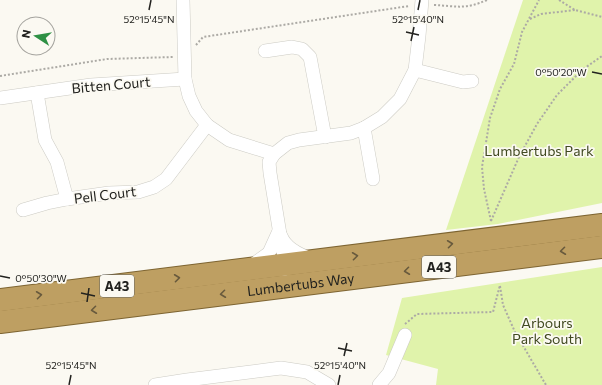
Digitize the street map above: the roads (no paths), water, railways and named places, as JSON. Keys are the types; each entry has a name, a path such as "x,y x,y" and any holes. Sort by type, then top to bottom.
{"highway":[{"name":"Lumbertubs Way","path":"0,300 602,225"},
{"name":"Lumbertubs Way","path":"0,322 602,247"}],"street":[{"path":"183,0 185,79 189,96 196,111 207,125 229,140 274,154"},
{"path":"276,287 281,280 285,265 269,162 274,154 288,144 299,140 351,133 364,128 382,116 400,99 415,70 420,36 422,2"},
{"path":"265,51 292,47 302,49 310,57 325,137"},
{"path":"415,70 463,82 472,81"},
{"name":"Bitten Court","path":"0,98 37,94 91,85 185,79"},
{"path":"37,94 45,140 57,162 66,199"},
{"name":"Pell Court","path":"23,210 66,199 110,193 138,192 154,187 166,179 207,125"},
{"path":"364,128 373,179"},
{"path":"279,230 283,240 292,250 304,257 317,261"},
{"path":"247,270 269,253 279,230"},
{"path":"379,385 389,373 405,335"},
{"path":"155,385 187,380 228,380 280,368 308,372 329,385"}],"park label":[{"name":"Lumbertubs Park","path":"539,151"},
{"name":"Arbours Park South","path":"547,332"}]}
